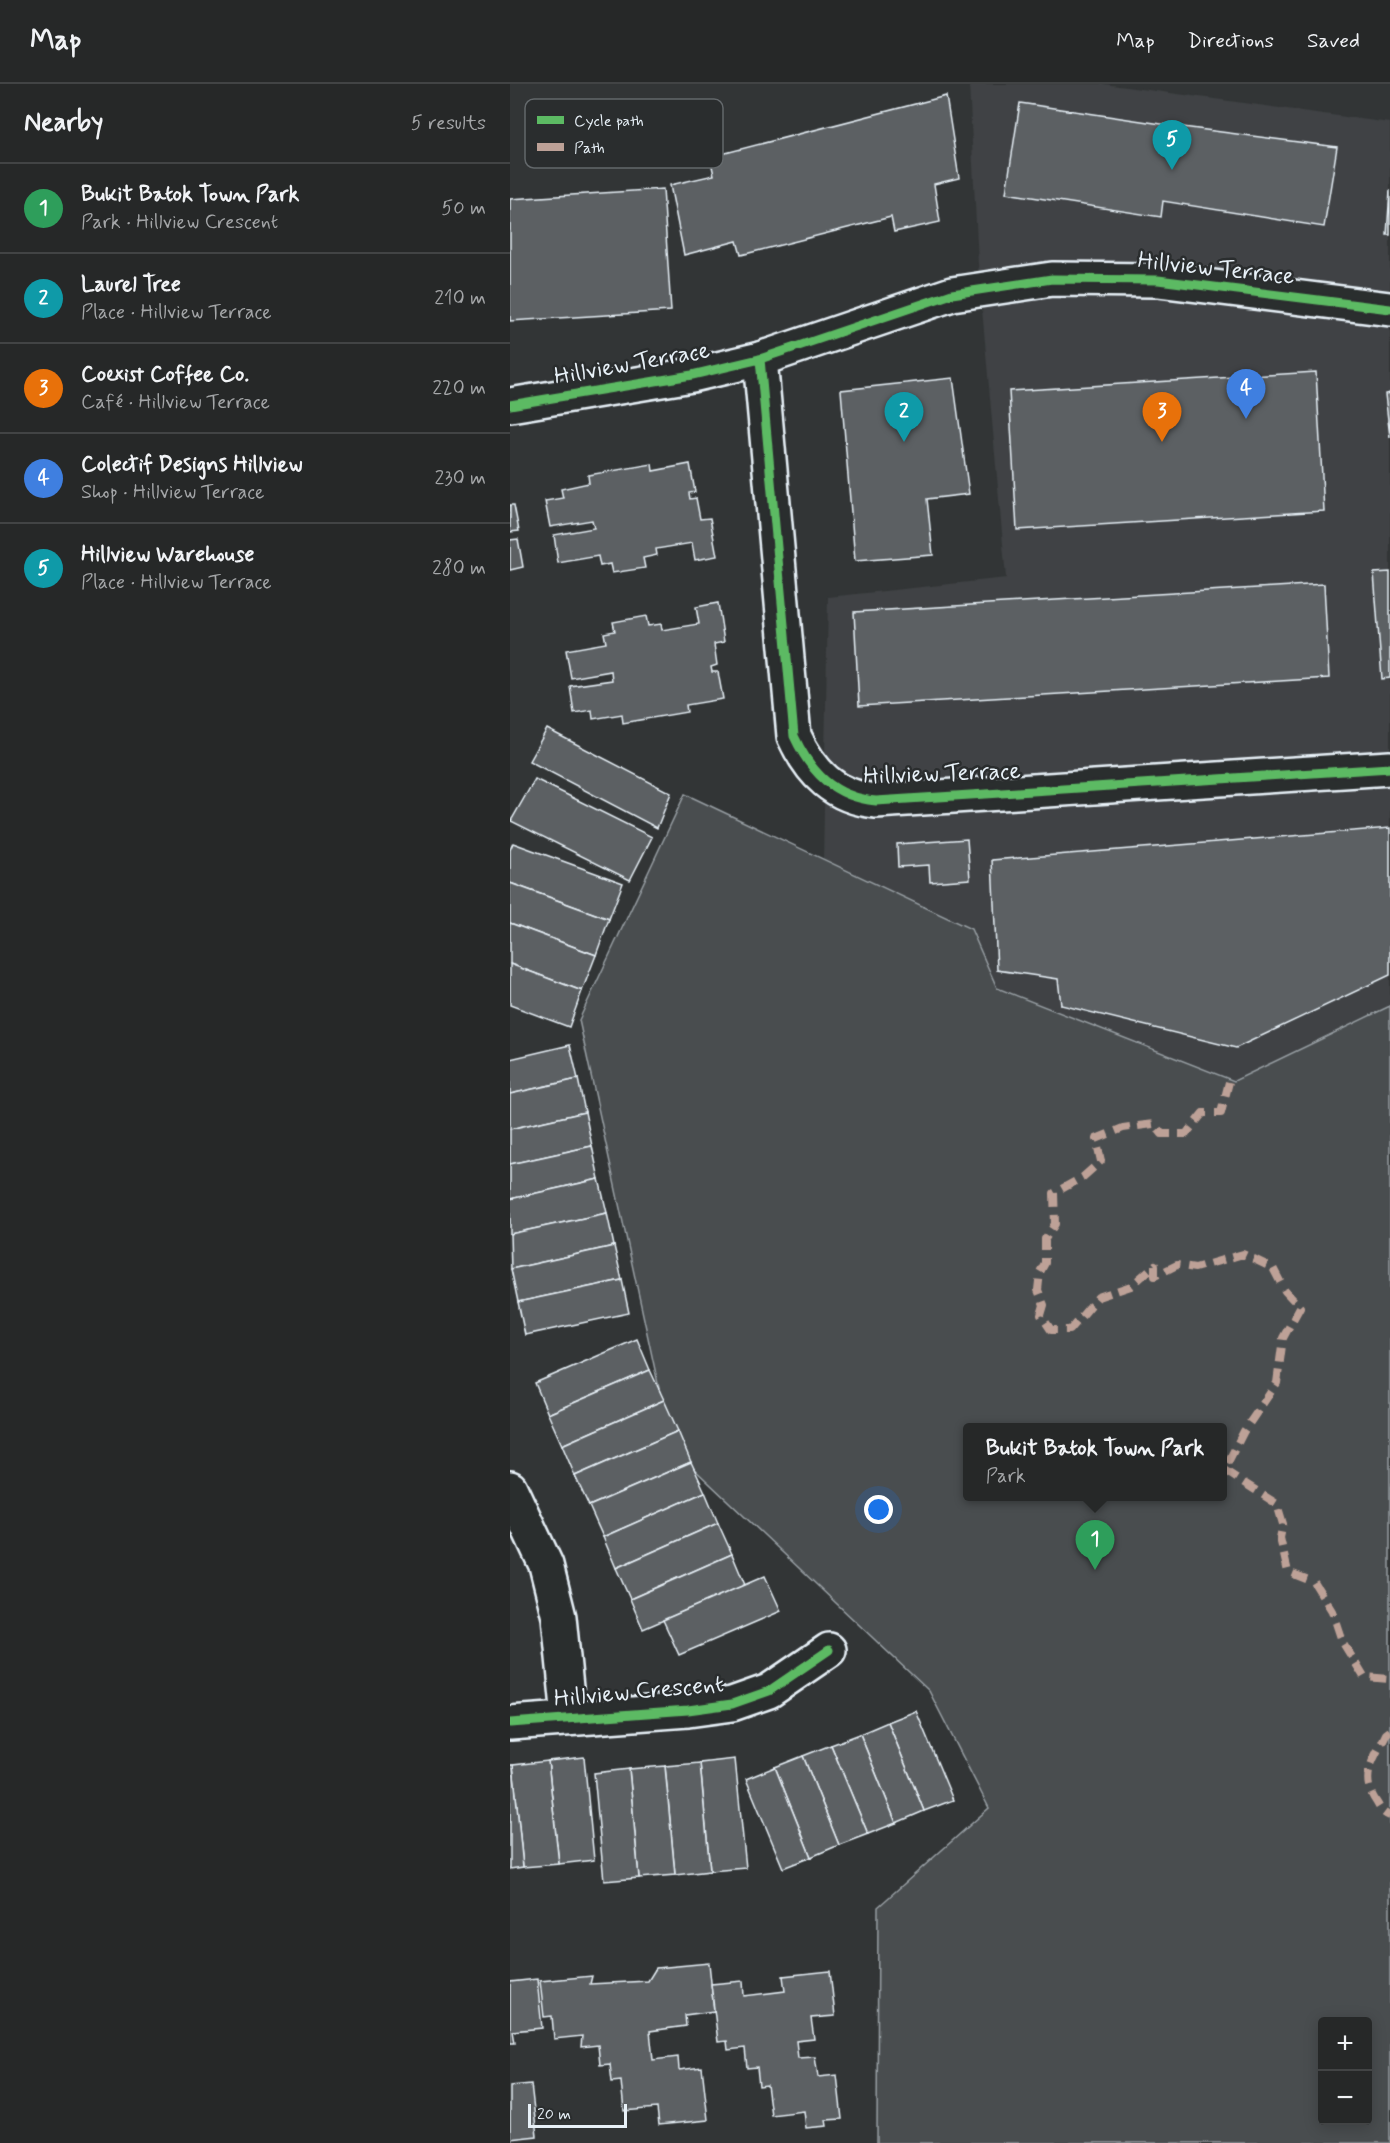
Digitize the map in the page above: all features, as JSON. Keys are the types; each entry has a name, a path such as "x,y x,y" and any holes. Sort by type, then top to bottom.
{"street":[{"name":"Hillview Terrace","path":"510,405 692,375 760,359 952,294 1052,279 1158,280 1390,309"},
{"name":"Hillview Terrace","path":"760,359 794,736 802,752 825,782 858,799 876,801 1390,768"},
{"name":"Hillview Crescent","path":"510,1488 546,1565 559,1617 570,1718"},
{"name":"Hillview Crescent","path":"510,1723 688,1710 732,1704 769,1690 829,1650"}],"shaded area":[{"path":"969,84 1104,84 1390,123 1390,1006 1234,1081 996,988 971,929 823,861 828,597 1006,578 978,264"},
{"path":"685,794 971,929 997,988 1234,1081 1390,1006 1390,2143 877,2143 878,1907 989,1808 929,1691 672,1448 579,1020"}],"building":[{"path":"946,96 959,178 934,184 940,222 894,232 891,217 741,255 737,241 684,255 670,185 714,175 712,168 723,168 723,154"},
{"path":"1020,103 1337,147 1324,227 1163,201 1161,217 1006,193"},
{"path":"663,189 671,311 510,321 510,199"},
{"path":"1390,190 1390,235 1387,235"},
{"path":"1316,372 1324,511 1017,530 1009,391"},
{"path":"953,378 969,494 927,499 933,555 855,561 841,390"},
{"path":"1390,393 1390,437 1385,394"},
{"path":"652,464 653,471 690,464 695,492 689,493 690,499 696,498 700,519 710,518 717,556 695,560 692,543 656,549 657,555 643,558 645,568 612,573 610,564 600,566 598,556 558,563 554,535 594,528 592,520 550,527 545,501 563,498 561,489 589,483 588,475"},
{"path":"510,505 514,505 519,531 510,532"},
{"path":"518,539 523,567 510,570 510,540"},
{"path":"1390,572 1390,678 1382,679 1374,573"},
{"path":"1324,584 1329,678 859,706 854,612"},
{"path":"718,603 724,642 714,644 717,665 711,667 712,672 718,672 723,699 686,705 687,712 623,723 622,714 593,719 592,710 574,713 570,686 612,680 611,671 571,678 566,650 606,643 604,633 615,631 613,622 646,616 648,626 661,624 662,630 699,624 696,607"},
{"path":"547,729 671,793 657,828 529,761"},
{"path":"535,779 652,837 630,880 511,821"},
{"path":"1390,828 1390,975 1236,1048 1061,1005 1058,979 997,970 992,860"},
{"path":"967,839 970,879 930,882 929,865 898,867 897,844"},
{"path":"513,843 623,883 609,919 510,883 510,850"},
{"path":"510,883 609,919 596,955 510,923"},
{"path":"510,923 596,955 582,991 510,964"},
{"path":"510,964 582,991 569,1027 510,1005"},
{"path":"570,1045 578,1079 510,1094 510,1059"},
{"path":"578,1079 585,1112 510,1129 510,1094"},
{"path":"585,1112 592,1146 510,1164 510,1129"},
{"path":"592,1146 599,1179 510,1199 510,1164"},
{"path":"599,1179 607,1213 510,1234 510,1199"},
{"path":"607,1213 614,1246 511,1269 510,1234"},
{"path":"614,1246 622,1280 518,1302 511,1269"},
{"path":"622,1280 629,1313 525,1335 518,1302"},
{"path":"637,1339 650,1370 548,1414 535,1383"},
{"path":"650,1370 664,1400 562,1445 548,1414"},
{"path":"664,1400 678,1431 575,1476 562,1445"},
{"path":"678,1431 691,1462 589,1506 575,1476"},
{"path":"691,1462 705,1492 603,1537 589,1506"},
{"path":"705,1492 718,1523 616,1568 603,1537"},
{"path":"718,1523 732,1554 630,1599 616,1568"},
{"path":"732,1554 745,1585 643,1629 630,1599"},
{"path":"765,1576 781,1611 679,1655 663,1620"},
{"path":"916,1711 953,1800 924,1811 888,1722"},
{"path":"888,1722 924,1811 896,1823 860,1734"},
{"path":"860,1734 896,1823 868,1834 831,1745"},
{"path":"831,1745 868,1834 839,1845 803,1756"},
{"path":"803,1756 839,1845 811,1857 775,1767"},
{"path":"584,1757 594,1860 559,1864 548,1761"},
{"path":"735,1759 746,1868 710,1871 700,1763"},
{"path":"548,1761 559,1864 523,1867 513,1765"},
{"path":"700,1763 710,1871 675,1875 665,1766"},
{"path":"510,1765 513,1765 523,1867 510,1869"},
{"path":"665,1766 675,1875 639,1878 629,1769"},
{"path":"775,1767 811,1857 783,1868 746,1779"},
{"path":"629,1769 639,1878 604,1881 594,1773"},
{"path":"709,1963 714,2011 685,2015 686,2026 650,2031 653,2060 678,2057 679,2070 702,2067 708,2120 659,2125 657,2108 624,2111 621,2081 612,2082 610,2064 600,2065 598,2045 581,2047 582,2036 554,2039 552,2016 544,2017 540,1981 592,1976 590,1984 648,1981 656,1968"},
{"path":"830,1971 835,2016 811,2018 814,2039 796,2041 798,2058 815,2057 818,2077 837,2075 842,2119 826,2120 827,2126 806,2128 804,2111 771,2115 767,2085 759,2086 757,2067 747,2068 745,2048 728,2050 727,2041 718,2042 711,1984 743,1981 744,1996 785,1991 783,1976"},
{"path":"537,1979 542,2028 513,2031 515,2043 510,2043 510,1982"},
{"path":"531,2084 537,2136 510,2139 510,2086"}],"marked path":[{"path":"1227,1464 1244,1431 1277,1383 1283,1338 1300,1307 1285,1291 1273,1268 1243,1254 1195,1268 1177,1265 1155,1276 1155,1265 1131,1286 1098,1297 1070,1330 1051,1330 1041,1315 1044,1305 1038,1290 1040,1272 1045,1263 1045,1239 1055,1224 1054,1193 1083,1177 1101,1161 1096,1139 1123,1128 1154,1124 1162,1134 1186,1134 1203,1113 1221,1113 1229,1082"},
{"path":"1227,1472 1277,1504 1283,1524 1280,1538 1288,1572 1314,1582 1332,1611 1342,1641 1364,1677 1390,1679"},
{"path":"1390,1731 1386,1734 1373,1760 1368,1776 1371,1793 1381,1809 1390,1816"}],"cycle path":[{"path":"510,405 692,375 760,359 952,294 1052,279 1158,280 1390,309"},
{"path":"760,359 794,736 816,772 836,788 861,799 876,801 1390,768"},
{"path":"510,1723 688,1710 732,1704 769,1691 829,1650"}],"place":[{"name":"Hillview Warehouse","path":"1172,170"},
{"name":"Colectif Designs Hillview","path":"1246,419"},
{"name":"Laurel Tree","path":"904,442"},
{"name":"Coexist Coffee Co.","path":"1162,442"},
{"name":"Bukit Batok Town Park","path":"1095,1570"}]}
